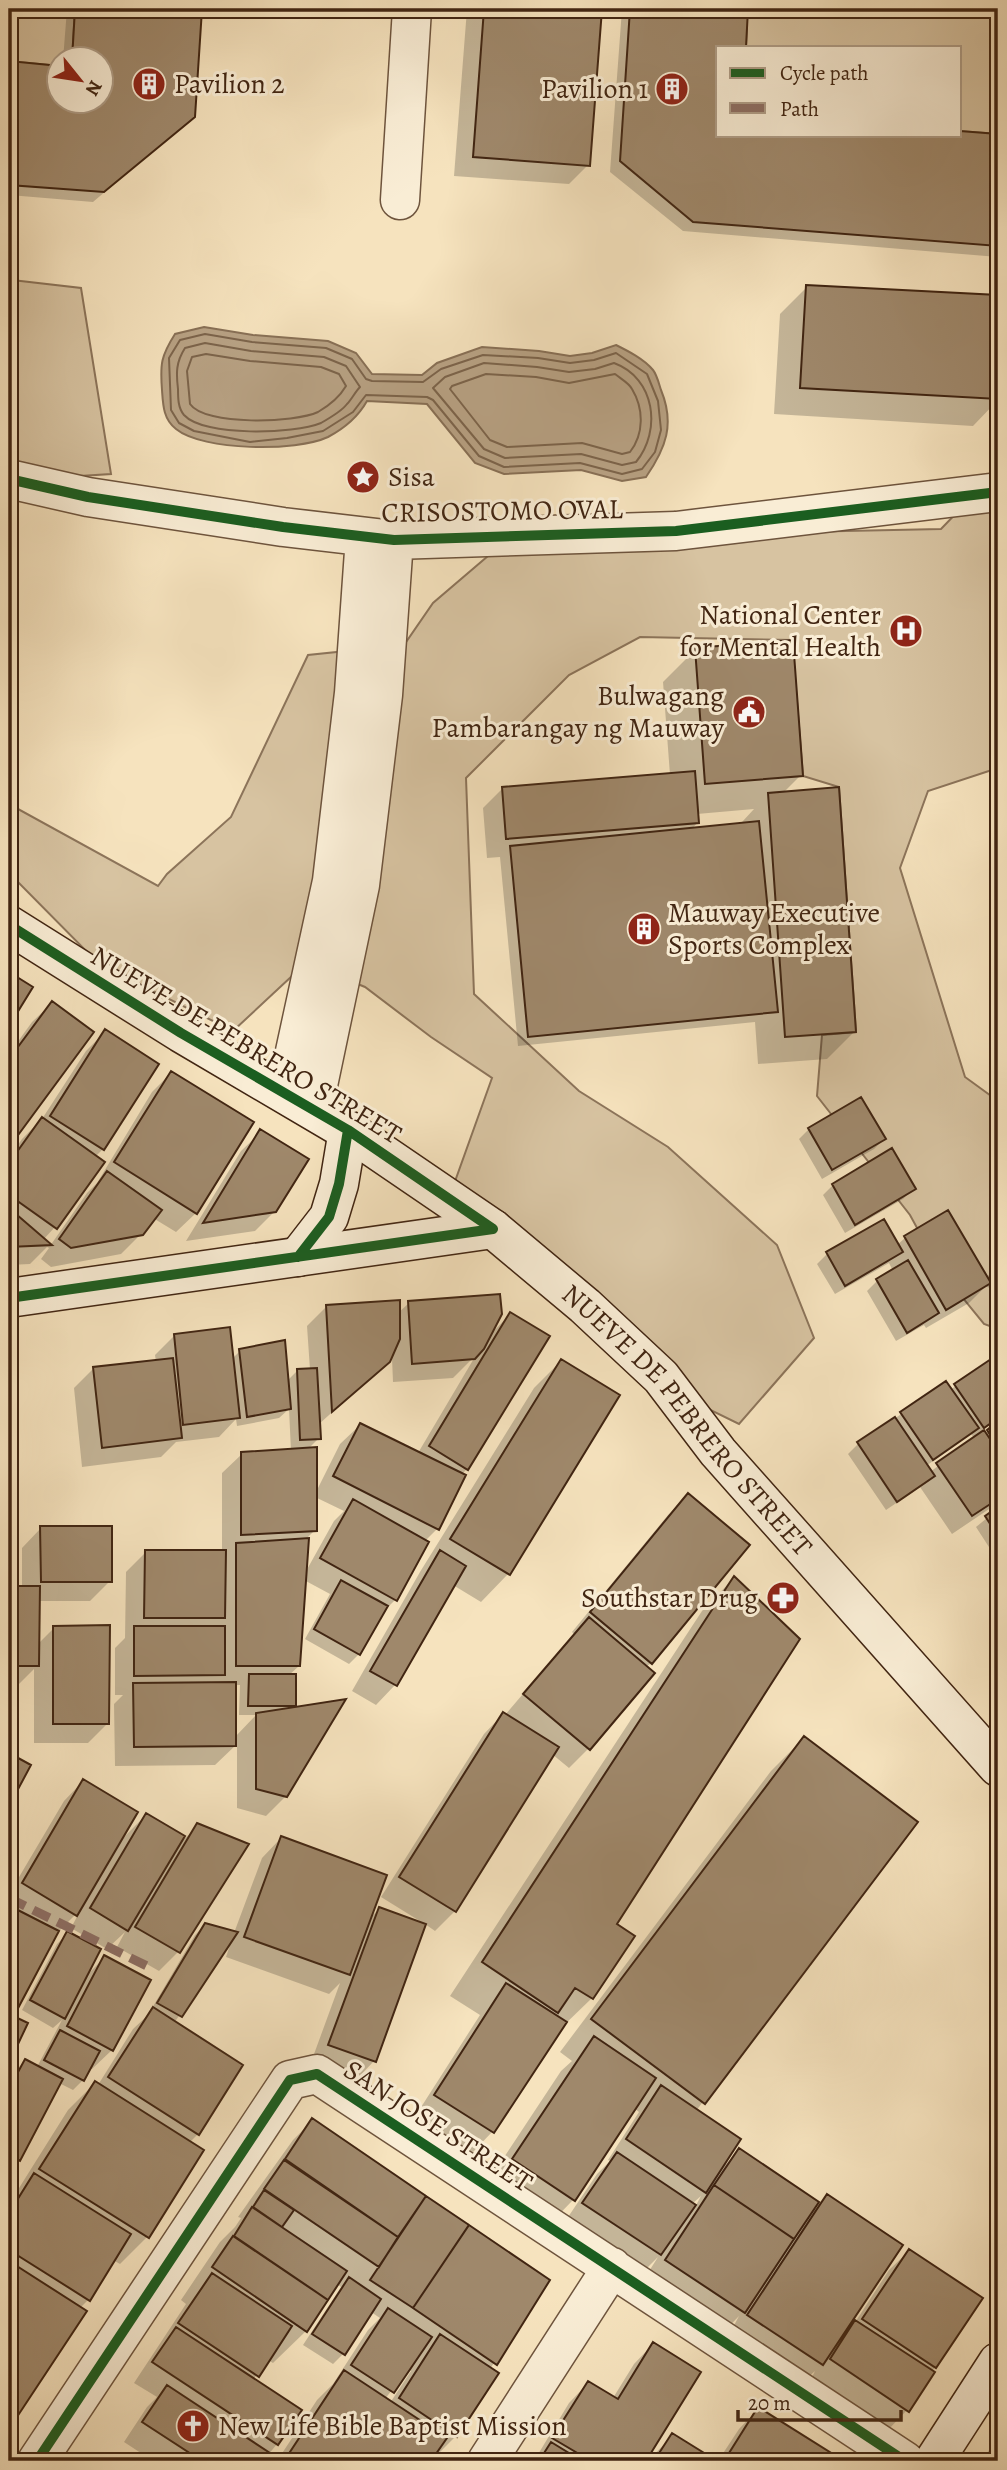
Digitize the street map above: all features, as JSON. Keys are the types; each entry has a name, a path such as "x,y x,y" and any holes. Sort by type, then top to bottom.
{"street":[{"path":"400,200 412,9"},
{"name":"CRISOSTOMO OVAL","path":"9,480 88,497 283,527 380,538 676,531 998,492"},
{"path":"300,1101 360,884 383,695 380,538"},
{"name":"NUEVE DE PEBRERO STREET","path":"9,925 181,1033 348,1130 493,1229 584,1306 661,1377 718,1452 998,1767"},
{"path":"298,1257 329,1217 340,1184 348,1130"},
{"path":"9,1298 493,1229"},
{"name":"SAN JOSE STREET","path":"37,2461 290,2080 317,2074 905,2461"},
{"path":"487,2461 612,2267"},
{"path":"934,2461 998,2362"}],"shaded area":[{"path":"9,9 75,9 73,46 46,46 46,65 9,61"},
{"path":"618,9 998,9 998,134 962,131 962,46 746,46 747,23"},
{"path":"12,280 81,288 111,474 64,477 9,473 9,284"},
{"path":"998,470 998,768 928,791 900,868 965,1077 998,1101 998,1329 984,1324 940,1270 910,1215 817,1096 822,1035 856,1032 839,787 803,776 792,640 640,637 569,675 466,778 474,994 579,1091 668,1147 777,1245 814,1338 739,1424 690,1400 453,1187 492,1078 431,1037 365,987 306,963 233,1031 99,964 9,875 9,804 158,886 167,874 231,817 308,655 404,645 433,603 488,556 798,532 941,529"}],"water":[{"path":"204,327 253,335 328,341 356,353 372,374 422,375 437,363 482,347 570,356 592,353 616,345 641,359 654,372 665,402 668,425 666,435 659,456 646,477 622,481 581,470 504,474 475,463 427,404 367,401 345,426 328,437 313,442 250,447 207,442 176,429 168,421 163,406 161,373 162,360 175,334"}],"building":[{"name":"Pavilion 2","path":"75,9 202,9 195,117 104,192 9,185 9,61 46,65 46,116 116,116 116,46 73,46"},
{"path":"484,9 602,9 590,166 473,157"},
{"name":"Pavilion 1","path":"630,9 748,9 746,46 716,46 716,136 962,136 962,131 998,134 998,246 693,222 620,161"},
{"path":"806,285 998,295 998,399 800,388"},
{"name":"Bulwagang Pambarangay ng Mauway","path":"793,640 803,776 705,784 695,648"},
{"path":"695,771 699,823 506,839 502,787"},
{"path":"839,787 856,1032 785,1037 768,793"},
{"name":"Mauway Executive Sports Complex","path":"759,821 778,1012 528,1037 510,846"},
{"path":"9,972 33,987 9,1026"},
{"path":"52,1001 94,1032 10,1146 9,1059"},
{"path":"105,1029 159,1064 104,1150 50,1116"},
{"path":"171,1071 254,1122 197,1214 114,1162"},
{"path":"861,1097 886,1139 832,1170 808,1128"},
{"path":"42,1117 105,1162 57,1229 9,1195 9,1163"},
{"path":"260,1129 309,1159 276,1212 203,1223"},
{"path":"892,1148 916,1189 855,1225 832,1184"},
{"path":"107,1171 162,1210 143,1235 71,1248 59,1239"},
{"path":"9,1208 52,1245 9,1247"},
{"path":"948,1210 991,1283 946,1310 904,1236"},
{"path":"884,1219 903,1252 845,1286 826,1252"},
{"path":"908,1260 939,1313 907,1333 876,1279"},
{"path":"500,1294 502,1314 484,1349 475,1359 412,1364 408,1301"},
{"path":"400,1300 400,1339 390,1362 332,1412 326,1305"},
{"path":"510,1312 550,1336 468,1470 429,1446"},
{"path":"230,1327 240,1418 183,1425 174,1334"},
{"path":"285,1340 291,1409 247,1417 239,1349"},
{"path":"994,1357 998,1362 998,1418 984,1428 954,1384"},
{"path":"173,1358 182,1438 102,1448 93,1367"},
{"path":"561,1359 620,1395 510,1575 450,1539"},
{"path":"317,1368 321,1439 300,1440 297,1369"},
{"path":"946,1381 979,1428 933,1460 900,1412"},
{"path":"895,1417 935,1476 897,1502 857,1442"},
{"path":"998,1421 998,1447 987,1430"},
{"path":"360,1423 466,1475 439,1530 333,1476"},
{"path":"984,1430 998,1451 998,1499 972,1516 936,1463"},
{"path":"317,1447 317,1531 241,1535 241,1452"},
{"path":"688,1493 750,1545 652,1664 590,1612"},
{"path":"353,1499 429,1542 397,1601 320,1558"},
{"path":"998,1507 998,1536 985,1516"},
{"path":"40,1526 112,1526 112,1582 41,1582"},
{"path":"309,1538 300,1666 236,1666 236,1543"},
{"path":"145,1550 226,1550 225,1618 144,1618"},
{"path":"440,1550 466,1566 397,1686 370,1671"},
{"path":"734,1576 800,1639 617,1924 635,1936 593,1999 575,1988 558,2013 482,1962"},
{"path":"341,1580 388,1606 360,1655 314,1629"},
{"path":"9,1586 40,1586 39,1666 9,1666"},
{"path":"589,1617 655,1673 590,1750 523,1694"},
{"path":"110,1625 109,1724 53,1724 53,1626"},
{"path":"134,1626 225,1626 225,1675 134,1676"},
{"path":"249,1674 296,1674 296,1706 248,1706"},
{"path":"236,1682 236,1746 134,1747 133,1683"},
{"path":"346,1699 287,1797 256,1789 256,1713"},
{"path":"503,1712 559,1747 456,1912 399,1877"},
{"path":"804,1736 918,1822 705,2104 591,2019"},
{"path":"9,1753 31,1765 9,1806"},
{"path":"83,1779 138,1812 77,1916 22,1883"},
{"path":"146,1813 185,1836 128,1931 90,1908"},
{"path":"197,1823 249,1844 180,1953 135,1927"},
{"path":"281,1836 387,1875 350,1975 244,1937"},
{"path":"10,1906 59,1931 16,2012 9,2008"},
{"path":"379,1907 426,1924 376,2062 328,2045"},
{"path":"205,1923 238,1932 182,2017 157,2003"},
{"path":"67,1931 101,1949 65,2019 30,2000"},
{"path":"104,1955 151,1980 113,2051 67,2026"},
{"path":"506,1983 567,2022 494,2133 434,2095"},
{"path":"153,2007 243,2065 199,2135 108,2077"},
{"path":"9,2014 28,2023 9,2063"},
{"path":"60,2030 100,2051 84,2081 44,2060"},
{"path":"594,2036 656,2078 575,2201 512,2159"},
{"path":"25,2059 63,2079 20,2161 9,2155 9,2089"},
{"path":"95,2081 204,2150 149,2238 39,2169"},
{"path":"661,2085 741,2139 706,2193 626,2139"},
{"path":"312,2118 426,2196 398,2237 285,2159"},
{"path":"739,2148 819,2202 794,2239 714,2185"},
{"path":"617,2152 696,2205 661,2255 582,2203"},
{"path":"284,2160 398,2237 379,2267 264,2189"},
{"path":"34,2173 131,2234 90,2301 9,2250 9,2213"},
{"path":"714,2185 794,2239 745,2313 665,2260"},
{"path":"264,2190 294,2210 282,2227 253,2207"},
{"path":"827,2194 903,2245 823,2365 747,2315"},
{"path":"426,2196 469,2225 413,2308 370,2280"},
{"path":"252,2207 347,2271 328,2300 234,2236"},
{"path":"469,2225 550,2280 497,2365 413,2308"},
{"path":"233,2236 328,2300 307,2332 212,2267"},
{"path":"909,2249 983,2298 936,2368 862,2319"},
{"path":"9,2261 87,2311 9,2429"},
{"path":"212,2273 292,2326 259,2377 178,2323"},
{"path":"349,2277 381,2299 345,2355 312,2334"},
{"path":"388,2308 432,2337 394,2393 351,2365"},
{"path":"855,2320 935,2372 909,2412 830,2359"},
{"path":"176,2327 302,2410 278,2445 152,2362"},
{"path":"440,2334 499,2373 457,2437 399,2398"},
{"path":"653,2342 701,2372 646,2461 591,2461 552,2438 588,2381 618,2399"},
{"path":"344,2370 447,2438 431,2461 284,2461"},
{"path":"167,2385 270,2453 265,2461 202,2461 142,2422"},
{"path":"758,2407 844,2461 724,2461"},
{"path":"672,2433 717,2461 654,2461"},
{"path":"551,2442 582,2461 539,2461"}],"marked path":[{"path":"9,1898 147,1966"}],"cycle path":[{"path":"9,479 88,497 283,527 394,540 676,531 998,492"},
{"path":"9,925 181,1033 348,1130 493,1229"},
{"path":"298,1257 329,1217 339,1184 348,1130"},
{"path":"9,1298 493,1229"},
{"path":"37,2461 290,2080 317,2074 905,2461"}],"place":[{"name":"Pavilion 2","path":"149,84"},
{"name":"Pavilion 1","path":"672,89"},
{"name":"Sisa","path":"363,477"},
{"name":"National Center for Mental Health","path":"906,631"},
{"name":"Bulwagang Pambarangay ng Mauway","path":"749,712"},
{"name":"Mauway Executive Sports Complex","path":"644,929"},
{"name":"Southstar Drug","path":"783,1598"},
{"name":"New Life Bible Baptist Mission","path":"193,2426"}]}
